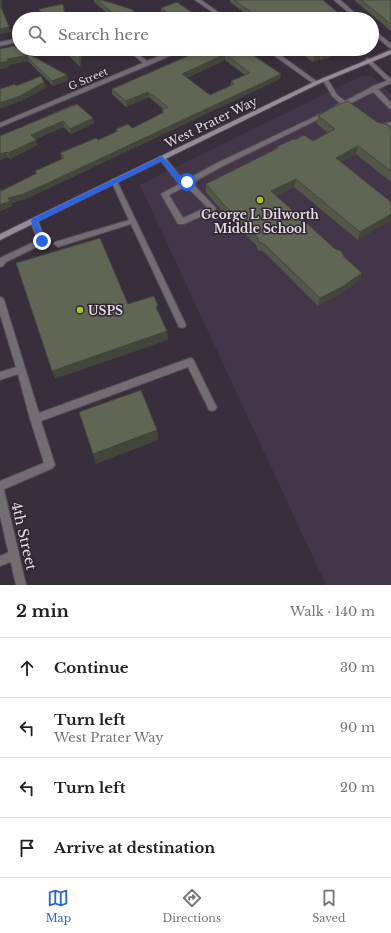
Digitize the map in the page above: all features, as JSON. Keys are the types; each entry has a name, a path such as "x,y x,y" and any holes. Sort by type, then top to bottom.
{"main road":[{"name":"West Prater Way","path":"0,238 316,83 368,60 391,52"}],"street":[{"path":"200,1 209,0"},
{"path":"337,0 351,12"},
{"path":"200,1 215,12"},
{"path":"379,36 391,46"},
{"path":"0,44 12,41"},
{"path":"137,56 147,64"},
{"name":"G Street","path":"0,125 166,56"},
{"path":"278,56 316,83"},
{"path":"162,158 185,183 212,208 181,222 165,194 185,183 373,88 391,82 368,60"},
{"path":"325,79 335,96 354,109"},
{"path":"373,88 391,107"},
{"path":"373,124 378,128 391,124"},
{"path":"114,182 182,325"},
{"path":"0,264 3,260 42,241 34,221"},
{"path":"58,244 133,221"},
{"path":"0,300 50,465 0,486"},
{"path":"35,419 190,362 212,407"},
{"path":"0,376 20,369"},
{"name":"4th Street","path":"0,494 22,585"},
{"path":"0,561 14,555"}],"shaded area":[{"path":"361,76 372,76 391,94 391,585 326,585 140,185"}],"building":[{"path":"0,0 1,7 9,27 0,29"},
{"path":"97,0 102,0 131,9 135,12 112,12"},
{"path":"234,0 323,0 337,12 251,12"},
{"path":"361,0 391,0 391,24 379,14 379,12 376,12"},
{"path":"177,2 191,12 166,12 161,8"},
{"path":"63,4 64,12 41,12 39,9"},
{"path":"12,46 12,56 24,56 7,59 8,61 0,63 0,49"},
{"path":"32,56 67,75 52,81 27,57"},
{"path":"74,56 80,56 79,61"},
{"path":"188,56 221,56 182,74 210,95 234,84 231,81 250,73 228,56 254,56 281,74 46,184 23,194 8,198 10,201 0,205 0,189 1,191 37,173 35,171 64,158 60,153 96,138 98,140 118,131 116,129 128,124 132,128 135,127 164,112 162,110 168,107 148,92 126,101 112,89"},
{"path":"41,76 44,82 20,96 0,103 0,89 15,84 16,86"},
{"path":"348,101 377,122 388,125 391,129 391,171 358,146 336,158 391,202 391,214 360,232 296,179 271,191 335,249 341,251 344,257 362,273 342,287 320,298 265,245 259,242 257,237 223,204 206,184 294,139 295,140 304,135 313,141 335,129 318,116 333,107"},
{"path":"77,104 93,118 70,129 63,121 31,135 36,140 8,153 0,154 0,136"},
{"name":"USPS","path":"100,238 128,304 154,296 158,306 156,307 167,331 52,371 16,263"},
{"path":"141,390 157,430 93,454 79,412"}],"place":[{"name":"George L Dilworth Middle School","path":"260,200"},
{"name":"USPS","path":"80,310"}],"route":[{"path":"42,241 34,221 162,158 183,184 187,182"}]}
